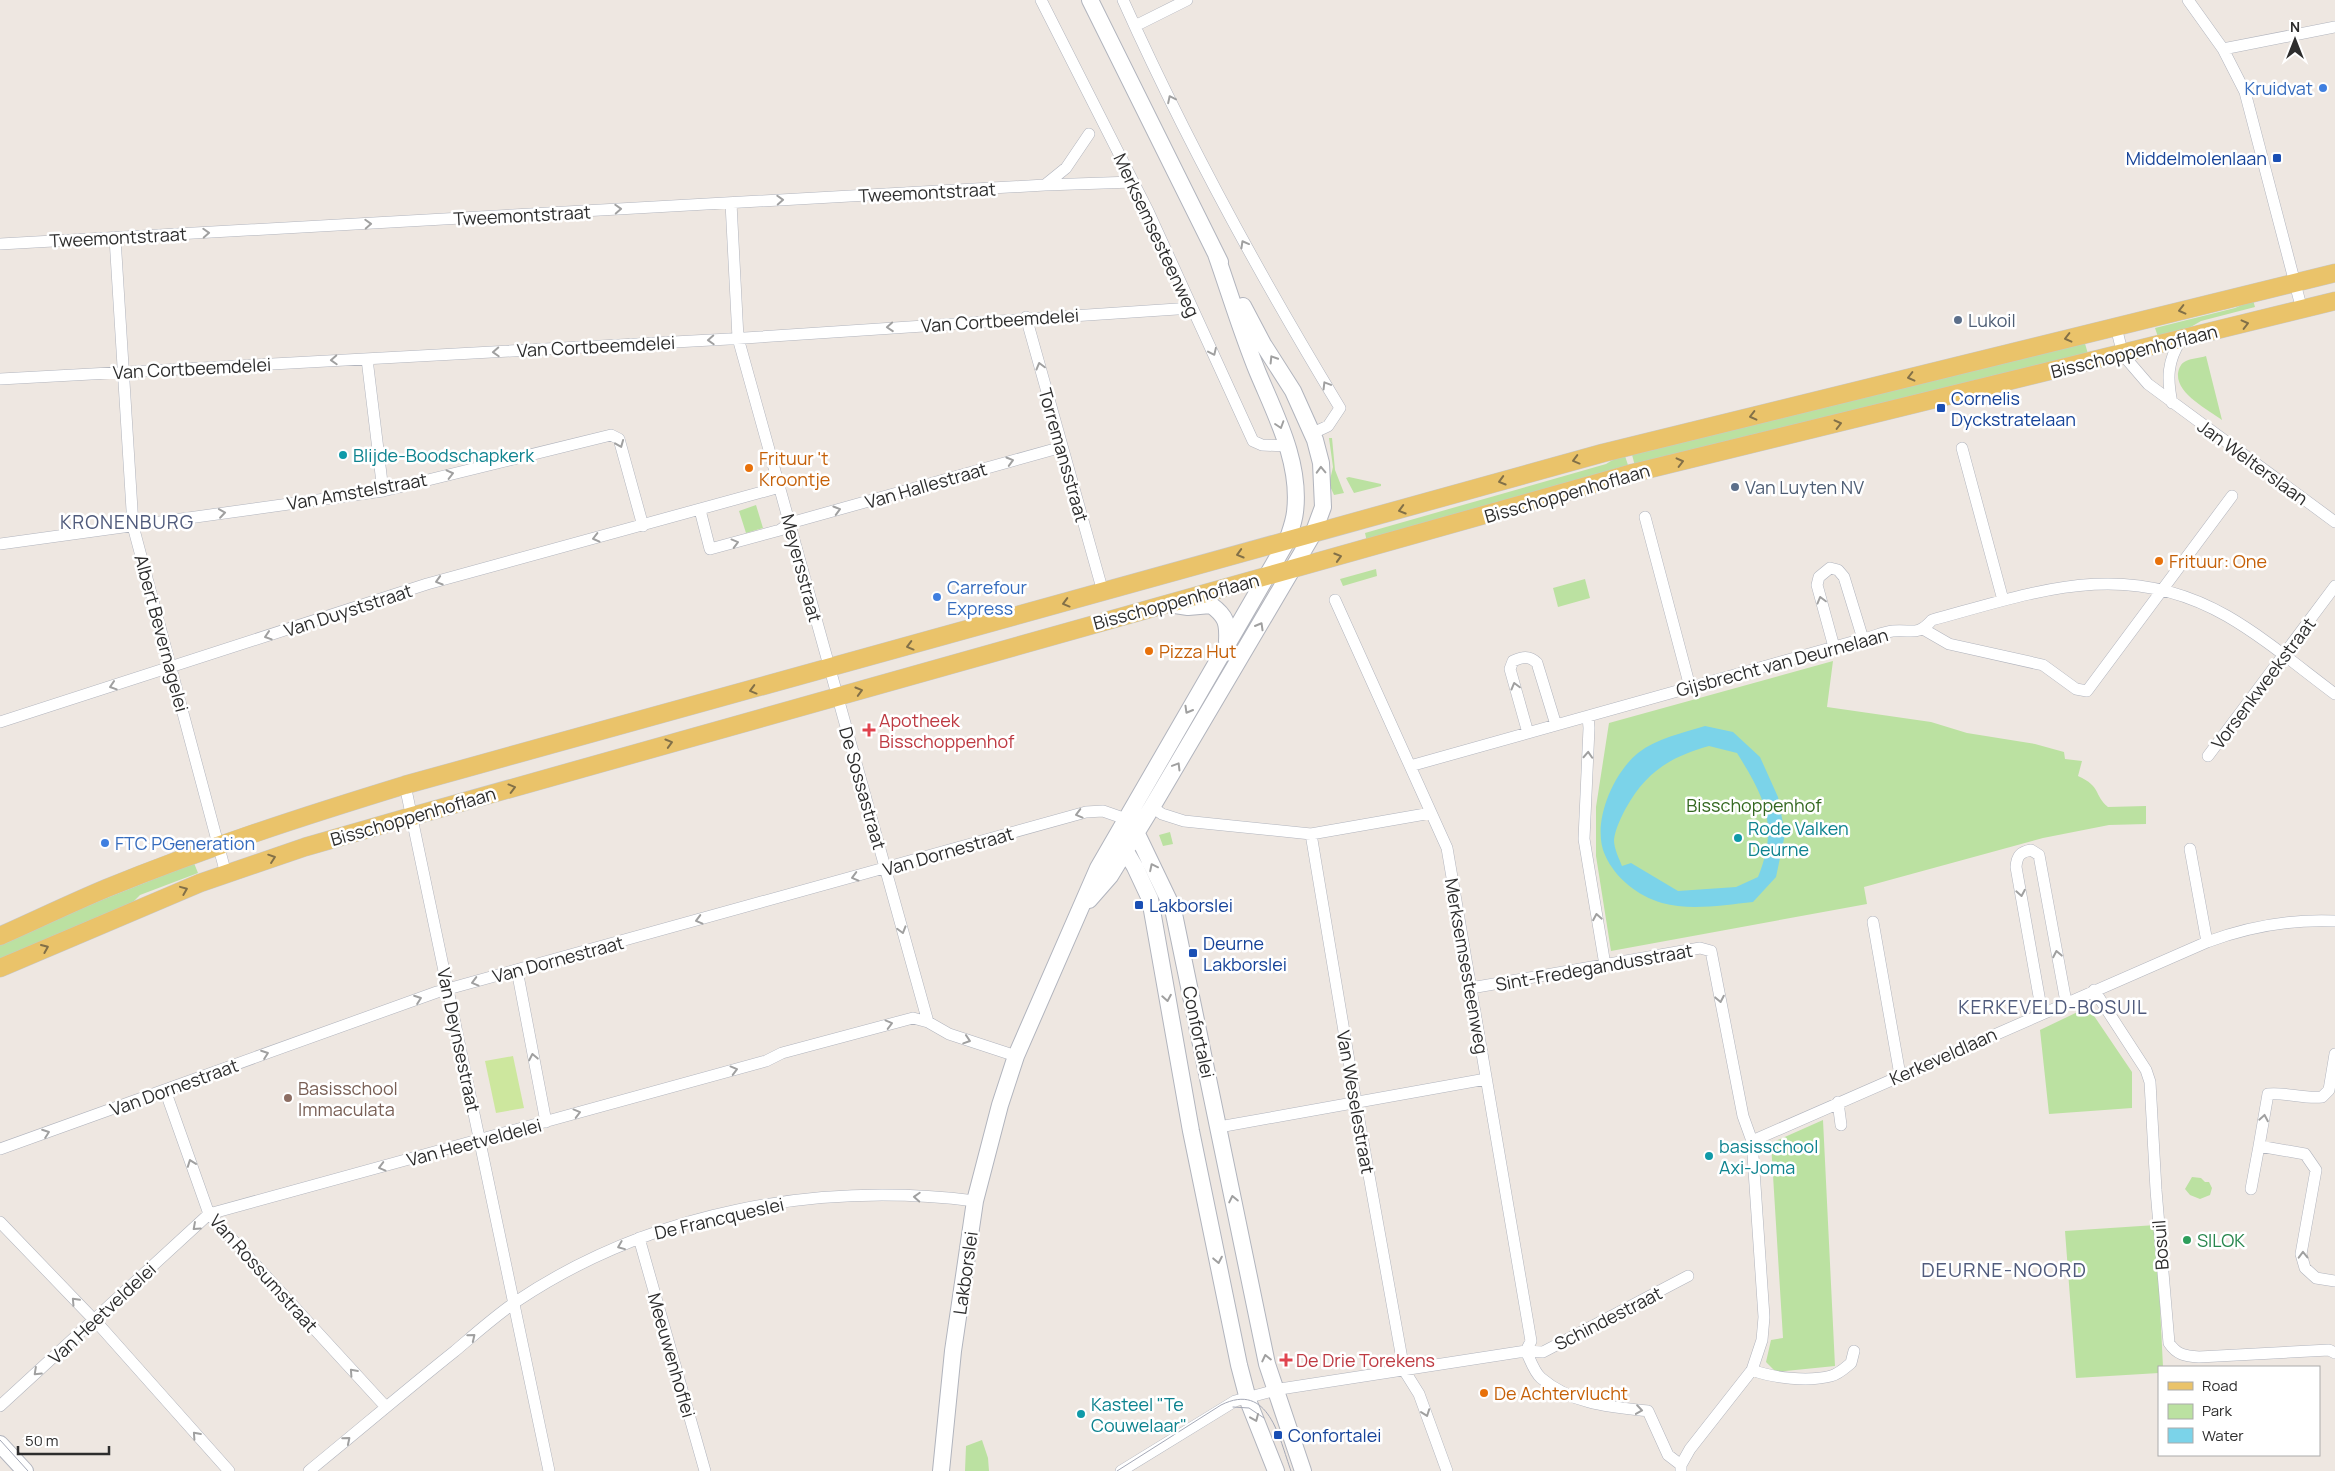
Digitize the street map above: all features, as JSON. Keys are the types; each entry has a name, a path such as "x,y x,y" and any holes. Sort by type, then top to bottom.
{"main road":[{"name":"Bisschoppenhoflaan","path":"0,936 106,888 218,846 298,818 405,785 830,669 1602,453 2335,273"},
{"name":"Bisschoppenhoflaan","path":"0,968 142,907 226,874 305,847 413,816 1633,473 2122,355 2335,301"}],"street":[{"name":"Merksemsesteenweg","path":"1041,0 1133,182 1253,441 1262,445 1287,446"},
{"path":"1090,0 1216,254 1263,344 1293,392 1313,433 1321,463 1323,507 1313,534"},
{"path":"1123,0 1227,214 1288,324 1340,408 1328,426 1313,433"},
{"path":"1135,26 1187,0"},
{"path":"2188,0 2223,49 2246,92 2302,310"},
{"path":"2223,49 2335,28"},
{"path":"1045,185 1066,168 1089,134"},
{"name":"Tweemontstraat","path":"0,244 1045,185 1133,182"},
{"name":"Meyersstraat","path":"731,203 738,338 830,669"},
{"name":"Albert Bevernagelei","path":"115,238 133,526 226,874"},
{"path":"1216,254 1258,373 1276,410 1293,473 1296,505 1287,541 1266,577"},
{"name":"Van Cortbeemdelei","path":"0,379 738,338 1192,308"},
{"name":"Torremansstraat","path":"1026,318 1103,592"},
{"path":"2116,326 2122,355"},
{"path":"2172,403 2168,380 2169,366 2180,340"},
{"name":"Jan Welterslaan","path":"2122,355 2148,384 2172,403 2335,522"},
{"path":"367,359 383,490"},
{"name":"Van Amstelstraat","path":"0,544 383,490 611,434 619,439 643,526"},
{"name":"Van Hallestraat","path":"790,523 1062,447"},
{"path":"1962,448 2004,600"},
{"name":"Van Duyststraat","path":"0,722 497,563 643,526 780,487"},
{"path":"1923,629 1949,644 2043,665 2076,689 2087,691 2232,496"},
{"path":"700,510 710,549 780,530 790,523"},
{"path":"1645,517 1690,687"},
{"name":"Lakborslei","path":"1131,826 1152,808 1313,534"},
{"path":"1834,647 1817,585 1818,577 1830,568 1838,570 1844,577 1863,639"},
{"name":"Lakborslei","path":"941,1471 970,1200 1000,1106 1012,1055 1078,913 1110,876 1121,843 1206,678 1266,577"},
{"name":"Gijsbrecht van Deurnelaan","path":"1410,766 1863,639 1894,631 1908,633 1923,629 1932,620 2044,589 2081,584 2130,584 2161,590 2200,602 2227,616 2335,694"},
{"name":"Vorsenkweekstraat","path":"2208,756 2335,586"},
{"name":"Merksemsesteenweg","path":"1335,600 1447,848 1530,1341 1526,1351"},
{"path":"1165,604 1188,606 1211,604 1225,617 1228,625 1227,640"},
{"path":"1528,733 1510,669 1513,661 1523,657 1532,658 1537,662 1556,725"},
{"path":"830,669 837,698"},
{"path":"1206,678 1223,688"},
{"name":"De Sossastraat","path":"837,698 928,1022"},
{"path":"1588,716 1585,854 1605,965"},
{"name":"Van Deynsestraat","path":"405,785 549,1471"},
{"path":"1152,808 1162,814 1184,821 1311,834 1431,813"},
{"name":"Van Dornestraat","path":"0,1149 449,989 1086,812 1103,811 1131,826"},
{"name":"Confortalei","path":"1131,826 1173,909 1267,1364 1303,1471"},
{"name":"Van Weselestraat","path":"1311,834 1356,1103 1404,1370"},
{"name":"Confortalei","path":"1121,843 1139,874 1150,899 1191,1131 1239,1365 1248,1398 1276,1471"},
{"path":"2190,849 2207,942"},
{"path":"2042,1013 2016,867 2017,858 2022,852 2031,850 2039,855 2066,1002"},
{"path":"1150,899 1165,892"},
{"name":"Kerkeveldlaan","path":"1752,1142 1838,1102 2066,1002 2238,930 2265,924 2310,920 2335,921"},
{"path":"1873,922 1900,1075"},
{"name":"Sint-Fredegandusstraat","path":"1471,988 1700,948 1710,951 1743,1116 1752,1142 1764,1317 1760,1351 1752,1370 1690,1449 1681,1468"},
{"path":"517,970 546,1122"},
{"name":"Bosuil","path":"2094,990 2146,1070 2150,1082 2166,1333 2174,1351 2182,1356 2199,1357 2328,1350 2335,1353"},
{"name":"Van Heetveldelei","path":"0,1406 209,1214 766,1061 782,1053 912,1018 928,1022 949,1034 1012,1055"},
{"path":"2251,1189 2268,1094 2280,1092 2310,1098 2322,1097 2329,1090 2335,1054"},
{"path":"1219,1127 1486,1079"},
{"name":"Van Rossumstraat","path":"165,1090 209,1214 386,1407"},
{"path":"1838,1102 1841,1125"},
{"path":"2259,1146 2304,1154 2316,1170 2301,1254 2302,1262 2316,1278 2335,1281"},
{"name":"De Francqueslei","path":"309,1471 515,1302 575,1266 639,1238 696,1220 800,1200 873,1196 970,1200"},
{"path":"0,1222 94,1320 228,1471"},
{"name":"Meeuwenhoflei","path":"639,1238 705,1471"},
{"name":"Schindestraat","path":"1121,1471 1234,1401 1276,1390 1526,1351 1543,1352 1688,1276"},
{"path":"1526,1351 1539,1377 1557,1388 1590,1404 1648,1411 1668,1455 1681,1468"},
{"path":"1752,1370 1768,1376 1785,1378 1831,1376 1851,1363 1854,1351"},
{"path":"1404,1370 1419,1394 1447,1471"},
{"path":"0,1444 25,1471"}],"green space":[{"path":"2253,300 2255,307 2201,321 2184,331 2158,337 2155,328 2235,308"},
{"path":"2084,340 2088,354 1635,466 1631,451"},
{"path":"2206,356 2222,420 2187,394 2179,381 2178,371 2183,363"},
{"path":"1329,438 1332,438 1335,470 1344,493 1334,495 1329,484 1333,467"},
{"path":"1624,453 1629,468 1367,542 1365,533 1606,464"},
{"path":"1346,478 1381,484 1381,486 1354,493"},
{"path":"756,505 763,528 746,533 739,511"},
{"path":"1376,569 1377,576 1343,586 1340,579"},
{"path":"1585,579 1590,598 1558,607 1553,588"},
{"name":"Bisschoppenhof","path":"1833,661 1827,707 1931,722 1967,733 2035,744 2064,752 2065,759 2082,761 2078,776 2094,787 2108,807 2146,806 2146,824 2109,825 2043,838 1864,887 1867,904 1611,951 1596,856 1596,807 1609,723"},
{"path":"1170,832 1173,844 1163,846 1159,835"},
{"path":"194,863 198,873 140,895 129,906 0,964 0,944 57,918"},
{"path":"2088,1007 2132,1072 2132,1108 2049,1114 2040,1030"},
{"path":"513,1056 524,1108 496,1113 485,1061"},
{"path":"1823,1120 1835,1366 1776,1372 1766,1362 1771,1340 1783,1338 1771,1143"},
{"path":"2192,1177 2201,1178 2205,1182 2209,1182 2212,1188 2210,1195 2200,1199 2190,1195 2185,1189"},
{"path":"2156,1225 2163,1366 2158,1366 2158,1373 2076,1378 2065,1231"},
{"path":"982,1440 988,1458 989,1471 965,1471 966,1446"}],"water":[{"path":"1705,726 1733,732 1760,757 1778,797 1785,834 1776,877 1753,902 1719,906 1684,907 1653,900 1636,891 1621,878 1609,863 1601,843 1603,814 1607,800 1620,773 1629,762 1653,743","holes":["1709,746 1737,753 1755,784 1766,812 1768,842 1758,877 1736,887 1678,891 1631,863 1622,866 1614,843 1617,828 1634,795 1651,775 1682,755"]}],"tram line":[{"path":"1117,1471 1221,1405 1237,1400 1250,1401 1261,1407 1270,1417 1282,1443 1291,1471"},
{"path":"1233,1407 1249,1408 1264,1418"},
{"path":"0,1440 28,1471"}],"place":[{"name":"Kruidvat","path":"2323,88"},
{"name":"Middelmolenlaan","path":"2277,158"},
{"name":"Lukoil","path":"1958,320"},
{"name":"Cornelis Dyckstratelaan","path":"1941,408"},
{"name":"Blijde-Boodschapkerk","path":"343,455"},
{"name":"Frituur 't Kroontje","path":"749,468"},
{"name":"Van Luyten NV","path":"1735,487"},
{"name":"Frituur: One","path":"2159,561"},
{"name":"Carrefour Express","path":"937,597"},
{"name":"Pizza Hut","path":"1149,651"},
{"name":"Apotheek Bisschoppenhof","path":"869,730"},
{"name":"Rode Valken Deurne","path":"1738,838"},
{"name":"FTC PGeneration","path":"105,843"},
{"name":"Lakborslei","path":"1139,905"},
{"name":"Deurne Lakborslei","path":"1193,953"},
{"name":"Basisschool Immaculata","path":"288,1098"},
{"name":"basisschool Axi-Joma","path":"1709,1156"},
{"name":"SILOK","path":"2187,1240"},
{"name":"De Drie Torekens","path":"1286,1360"},
{"name":"De Achtervlucht","path":"1484,1393"},
{"name":"Kasteel \"Te Couwelaar\"","path":"1081,1414"},
{"name":"Confortalei","path":"1278,1435"}],"district":[{"name":"KRONENBURG","path":"127,522"},
{"name":"KERKEVELD-BOSUIL","path":"2053,1007"},
{"name":"DEURNE-NOORD","path":"2004,1269"}]}
